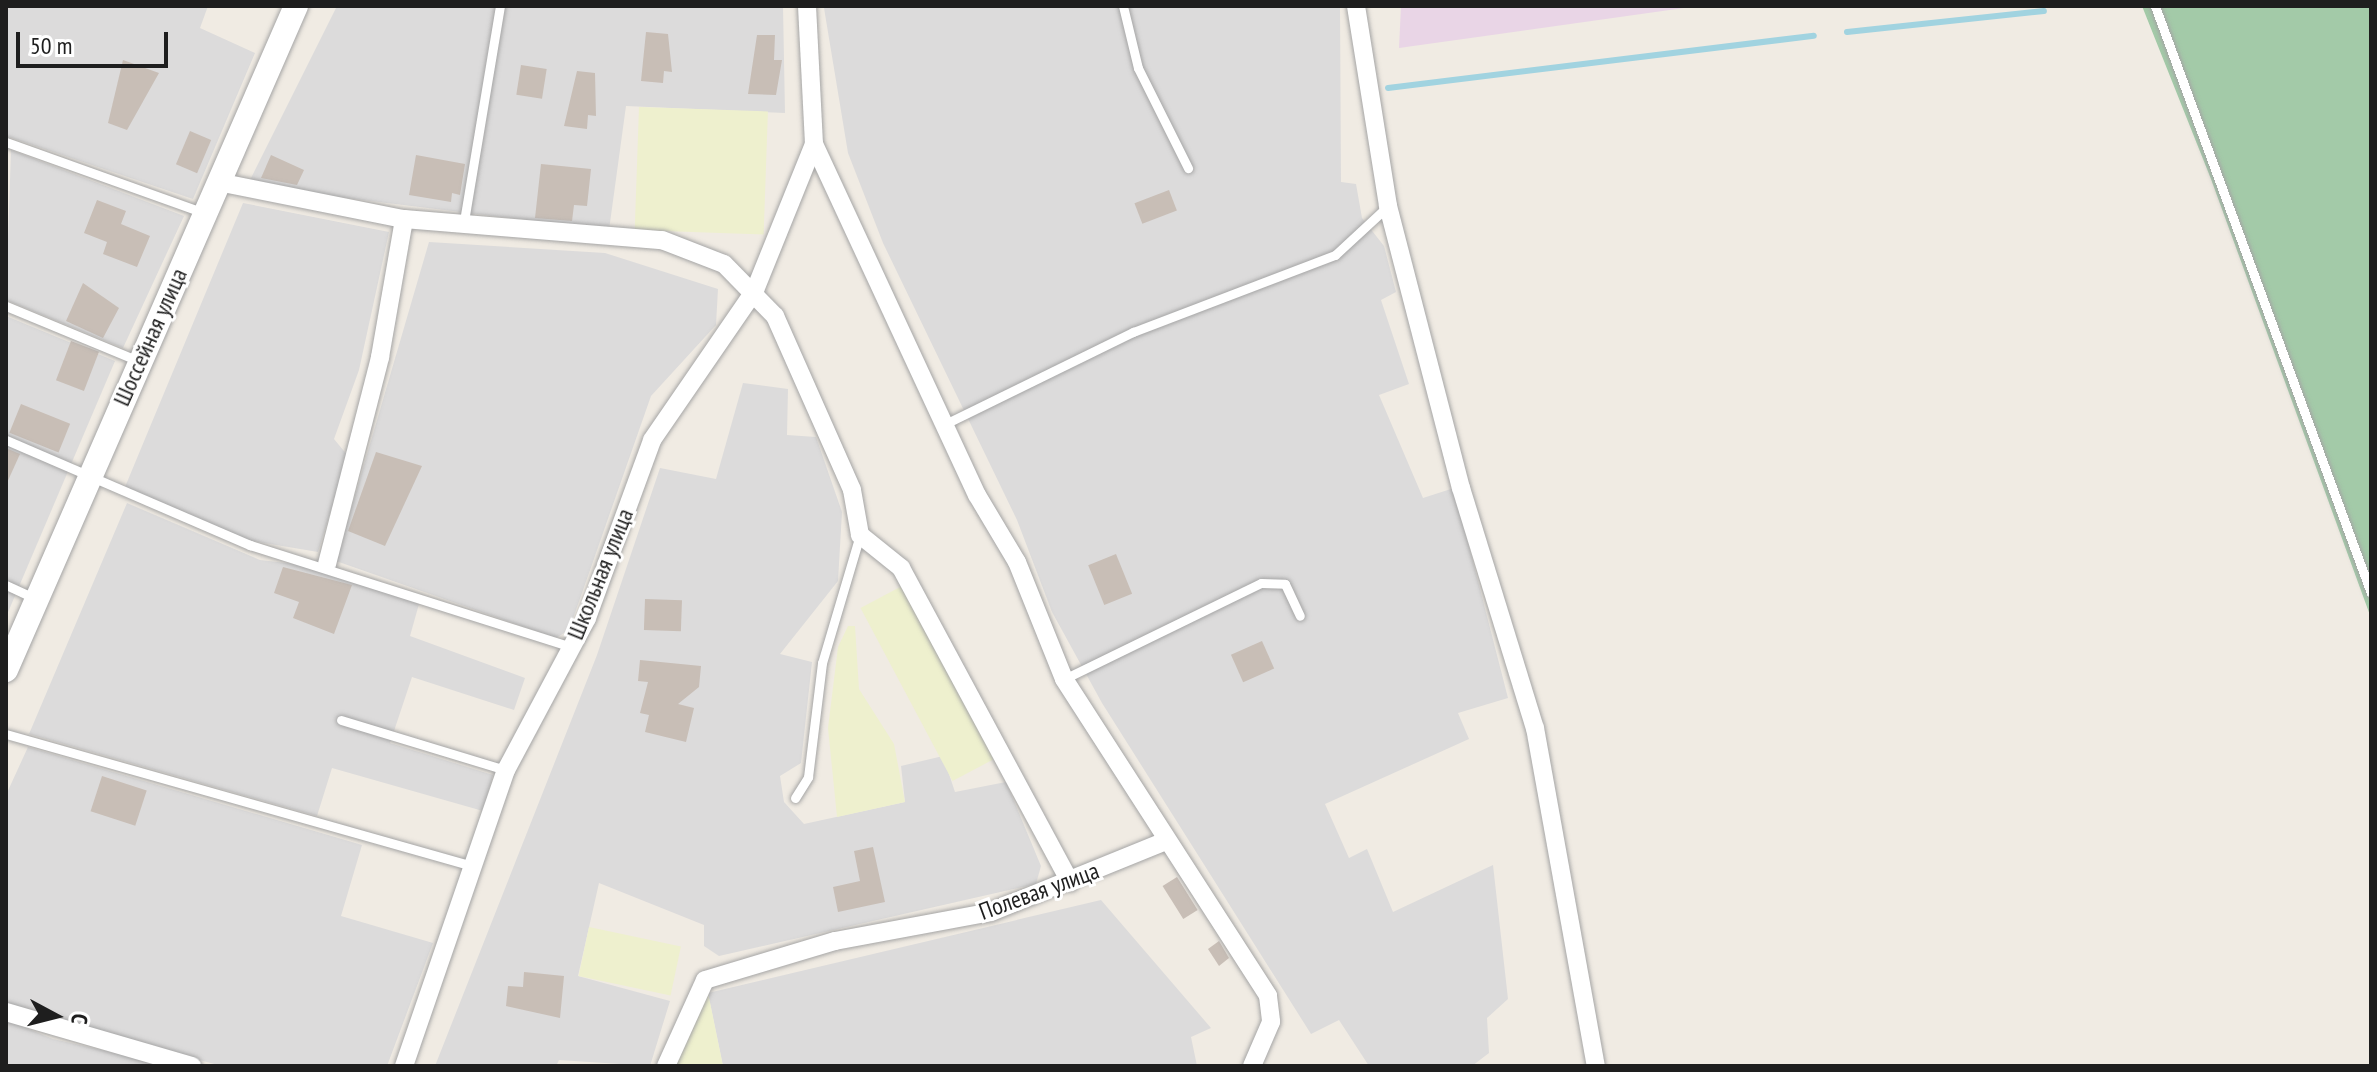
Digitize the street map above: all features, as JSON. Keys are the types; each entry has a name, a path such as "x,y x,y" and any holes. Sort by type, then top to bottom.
{"street":[{"name":"Шоссейная улица","path":"6,670 296,6"},
{"name":"Школьная улица","path":"807,6 814,144 943,425 1017,562 1064,679 1163,842"},
{"path":"1356,6 1388,206 1461,488 1535,728 1596,1066"},
{"name":"Школьная улица","path":"404,1066 476,867 506,770 571,647 652,440 755,290 814,144"},
{"path":"218,182 404,219 464,221 690,247 755,290 807,381 852,490 860,535 901,568 932,619 1070,882"},
{"path":"327,564 380,357 404,219"},
{"path":"1163,842 1268,996 1271,1022 1252,1066"},
{"name":"Полевая улица","path":"666,1066 705,980 835,941 991,912 1163,842"},
{"path":"6,1012 192,1066"}],"lane":[{"path":"464,221 500,6"},
{"path":"1123,6 1138,68 1188,168"},
{"path":"2155,6 2371,593"},
{"path":"6,142 204,213"},
{"path":"943,425 1133,332 1335,255 1388,206"},
{"path":"6,306 139,361"},
{"path":"6,440 250,545 327,564 571,647"},
{"path":"795,798 808,777 822,663 860,535"},
{"path":"1064,679 1261,583 1285,584 1300,616"},
{"path":"6,585 36,599"},
{"path":"341,720 506,770"},
{"path":"6,734 476,867"}],"shaded area":[{"path":"6,6 208,6 200,28 255,53 193,199 6,136"},
{"path":"337,6 783,6 785,113 626,106 609,230 247,186"},
{"path":"1340,6 1341,182 1356,184 1362,218 1384,246 1396,292 1381,300 1409,384 1379,395 1423,498 1454,488 1508,698 1458,713 1469,739 1325,804 1349,858 1367,849 1393,912 1493,865 1508,999 1487,1018 1489,1053 1472,1066 1369,1066 1339,1020 1311,1034 1102,703 1052,612 1017,520 883,243 848,153 824,8"},
{"path":"1401,6 1698,6 1399,48"},
{"path":"11,150 184,216 123,348 6,300"},
{"path":"243,203 389,232 359,370 334,439 348,456 318,552 246,540 125,487"},
{"path":"429,242 605,253 718,289 716,325 651,396 569,630 556,638 336,561"},
{"path":"6,316 115,361 6,617"},
{"path":"743,383 788,389 787,435 816,437 842,512 838,581 780,654 812,662 801,763 780,776 784,802 804,824 905,802 901,766 943,756 955,792 1006,782 1041,866 1036,884 719,956 704,946 704,925 599,883 578,976 670,1001 650,1066 559,1060 556,1066 435,1066 597,655 660,468 716,479"},
{"path":"127,503 260,560 312,566 419,604 410,636 525,678 514,710 412,677 390,743 493,775 483,811 332,768 317,816 29,734"},
{"path":"28,747 362,845 341,916 433,943 387,1066 222,1066 6,1009 6,795"},
{"path":"1101,900 1211,1028 1191,1037 1197,1066 723,1066 708,993"},
{"path":"6,1020 53,1039 172,1066 6,1066"}],"green space":[{"path":"2142,6 2371,6 2371,618 2211,179"},
{"path":"639,107 768,112 764,234 635,230"},
{"path":"902,586 994,759 953,781 861,608"},
{"path":"848,626 855,626 859,689 894,744 905,802 837,817 828,728 838,647"},
{"path":"589,927 681,947 671,995 579,976"},
{"path":"708,993 723,1066 672,1066"}],"building":[{"path":"646,32 668,34 672,72 664,71 663,83 641,81"},
{"path":"757,35 775,35 774,60 782,60 776,95 748,94"},
{"path":"123,60 159,73 127,130 108,123"},
{"path":"521,65 547,69 542,99 516,95"},
{"path":"577,71 595,73 596,116 588,115 587,129 564,126"},
{"path":"190,131 211,140 197,173 176,164"},
{"path":"271,155 304,170 297,185 261,178"},
{"path":"416,155 465,164 460,195 452,193 451,202 409,195"},
{"path":"541,164 591,169 587,206 574,205 572,221 535,218"},
{"path":"1169,190 1177,211 1142,224 1134,203"},
{"path":"97,200 126,211 121,224 150,236 137,267 103,254 107,242 84,233"},
{"path":"83,283 119,308 103,338 66,321"},
{"path":"71,341 99,352 84,391 56,380"},
{"path":"21,404 70,424 59,453 9,433"},
{"path":"6,448 20,454 6,485"},
{"path":"376,452 422,466 385,546 348,531"},
{"path":"1116,554 1132,594 1104,605 1088,565"},
{"path":"283,567 352,585 334,634 293,618 299,602 274,593"},
{"path":"645,599 682,600 681,631 644,630"},
{"path":"1262,641 1274,668 1243,682 1231,655"},
{"path":"640,660 701,666 699,687 678,704 694,708 686,742 645,732 649,715 640,713 648,682 638,681"},
{"path":"102,776 147,791 135,826 91,811"},
{"path":"873,847 885,902 838,912 833,887 860,881 854,851"},
{"path":"1177,877 1198,910 1183,919 1163,886"},
{"path":"1219,941 1229,958 1219,966 1208,949"},
{"path":"524,972 564,976 560,1018 506,1006 508,986 523,987"}],"waterway":[{"path":"1847,32 2044,11"},
{"path":"1388,88 1814,36"}]}
